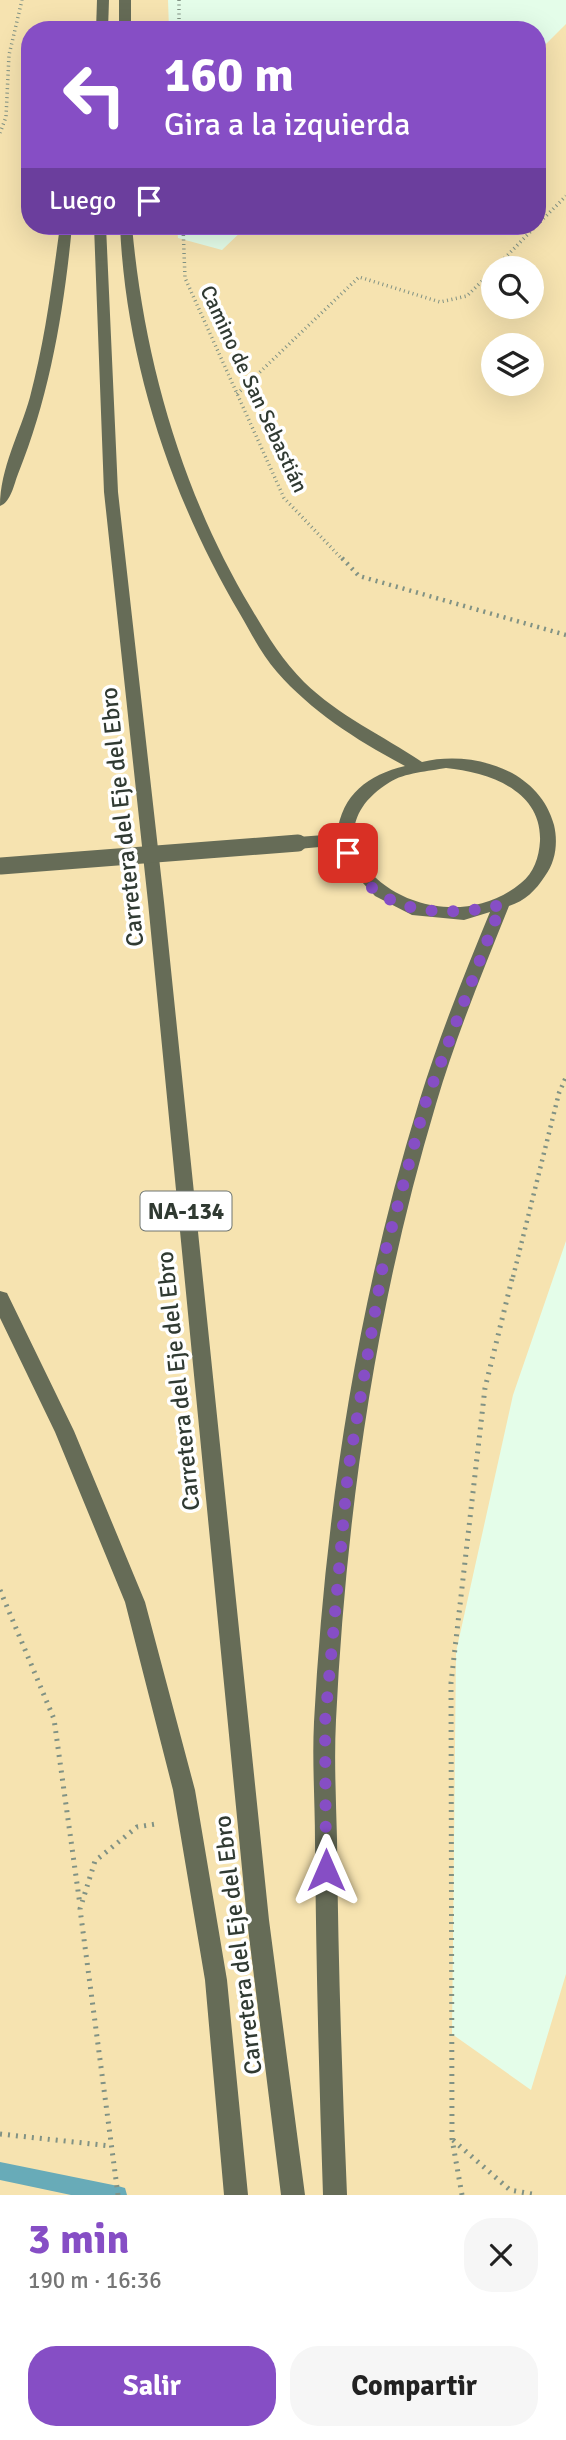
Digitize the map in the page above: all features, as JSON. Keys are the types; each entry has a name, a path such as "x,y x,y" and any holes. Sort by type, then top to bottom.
{"main road":[{"path":"125,0 125,21"},
{"path":"98,21 103,1"},
{"path":"102,21 103,1"},
{"path":"0,502 21,452 47,364 61,282 65,235"},
{"name":"Carretera del Eje del Ebro","path":"100,235 111,492 157,916 258,1920 293,2195"},
{"path":"127,235 134,304 157,400 209,547 282,668 316,703 374,743 416,765"},
{"path":"466,764 503,775 526,789 543,808 551,830 551,852 542,873 525,891 501,905 468,913 445,913 400,904 373,888 353,866 343,839 347,816 361,793 385,775 416,765 466,764"},
{"path":"1,867 343,839"},
{"path":"335,2195 326,1919 325,1722 348,1471 385,1253 425,1104 501,905"},
{"path":"0,1299 64,1431 135,1602 184,1790 216,1980 236,2195"}],"path":[{"path":"0,133 6,117 9,54 22,0"},
{"path":"179,0 179,21"},
{"path":"546,216 566,196"},
{"name":"Camino de San Sebastián","path":"183,235 185,278 284,498 359,576 566,635"},
{"path":"507,256 527,235"},
{"path":"237,394 359,277 440,302 467,296 481,282"},
{"path":"461,2195 452,2139 451,1683 485,1388 555,1107 566,1077"},
{"path":"0,1590 54,1719 118,2195"},
{"path":"80,1909 95,1861 137,1827 187,1820"},
{"path":"0,2134 111,2146"},
{"path":"452,2139 510,2189 537,2195"}],"shaded area":[{"path":"0,0 168,0 169,21 21,21 21,235 178,235 178,238 222,250 238,235 546,235 546,44 566,24 566,1241 513,1395 456,1652 452,2034 531,2090 566,1974 566,2195 0,2195"}],"waterway":[{"path":"0,2171 118,2195"}],"route":[{"path":"326,1870 325,1722 348,1471 385,1253 425,1104 484,942 501,905 468,913 433,912 400,904 373,888 353,866 348,853"}]}
